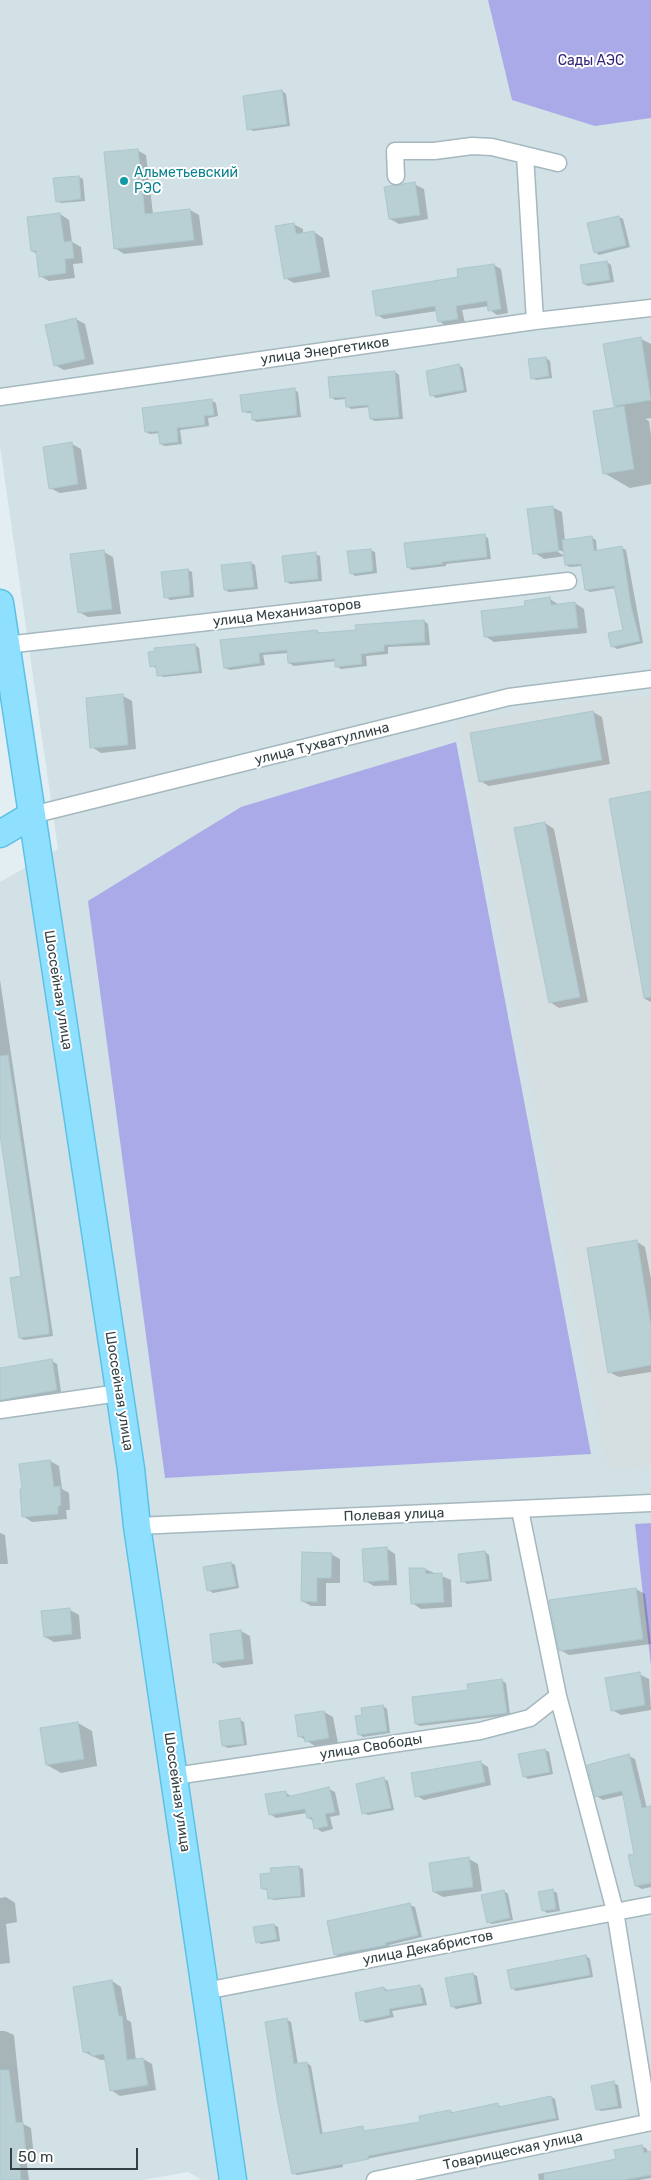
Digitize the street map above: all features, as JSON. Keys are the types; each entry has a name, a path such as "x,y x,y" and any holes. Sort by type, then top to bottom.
{"main road":[{"name":"Шоссейная улица","path":"0,602 120,1393 137,1526 233,2180"},
{"name":"улица Тухватуллина","path":"0,834 32,815"}],"street":[{"path":"396,176 395,151 434,151 472,146 492,147 558,163"},
{"path":"525,154 535,321"},
{"name":"улица Энергетиков","path":"0,397 535,321 651,308"},
{"name":"улица Механизаторов","path":"6,645 568,581"},
{"name":"улица Тухватуллина","path":"32,815 509,697 651,679"},
{"path":"0,1410 120,1393"},
{"name":"Полевая улица","path":"137,1526 651,1503"},
{"path":"520,1510 558,1696 615,1911 650,2122"},
{"name":"улица Свободы","path":"175,1776 480,1730 530,1718 558,1696"},
{"name":"улица Декабристов","path":"206,1991 651,1905"},
{"name":"Товарищеская улица","path":"375,2180 650,2122"}],"shaded area":[{"path":"0,0 651,0 651,2180 202,2180 188,2172 142,2180 0,2180 0,882 58,849 0,446"},
{"path":"651,695 651,1466 608,1471 458,721 576,702"}],"green space":[{"name":"Сады АЭС","path":"488,0 651,0 651,118 595,126 512,100"},
{"path":"456,742 591,1454 165,1478 88,901 241,807"},
{"path":"651,1523 651,1666 635,1524"}],"building":[{"path":"282,90 287,124 247,130 243,96"},
{"name":"Альметьевский РЭС","path":"138,149 145,214 190,209 194,240 114,249 104,152"},
{"path":"79,176 81,199 56,202 53,178"},
{"path":"415,182 420,215 389,219 384,187"},
{"path":"60,213 64,242 72,241 74,258 65,259 66,273 39,277 36,251 31,251 27,217"},
{"path":"619,216 626,245 594,253 587,223"},
{"path":"294,223 296,234 314,231 321,272 284,279 275,226"},
{"path":"607,261 610,280 583,284 580,265"},
{"path":"494,264 501,309 488,311 487,301 456,306 458,319 438,322 435,306 376,316 372,291 458,277 457,269"},
{"path":"76,318 85,359 54,366 45,325"},
{"path":"641,337 651,400 614,406 603,344"},
{"path":"546,357 549,376 531,379 528,359"},
{"path":"459,364 464,390 430,396 426,371"},
{"path":"395,371 399,417 370,419 368,405 346,407 345,397 330,398 328,377"},
{"path":"295,388 297,415 252,420 251,411 242,412 240,395"},
{"path":"212,399 214,415 204,416 205,425 177,428 178,442 160,444 158,431 145,432 142,408"},
{"path":"624,406 634,469 603,474 593,411"},
{"path":"72,442 78,484 49,489 43,447"},
{"path":"553,506 559,551 533,554 527,509"},
{"path":"485,534 487,557 407,568 404,543"},
{"path":"592,536 594,551 622,546 631,606 640,641 611,647 608,633 623,630 614,586 585,590 581,564 565,565 562,540"},
{"path":"371,549 373,571 350,574 347,551"},
{"path":"104,550 112,609 78,613 70,554"},
{"path":"316,552 318,579 285,582 282,556"},
{"path":"251,562 254,587 224,590 221,565"},
{"path":"188,569 190,595 164,598 161,572"},
{"path":"550,597 551,605 575,602 578,628 484,637 481,611 525,606 524,601"},
{"path":"424,620 425,642 384,645 384,651 361,654 362,664 335,667 335,659 288,663 287,650 259,653 260,663 224,668 220,640 317,630 318,633 356,630 355,625"},
{"path":"195,644 199,671 157,676 156,666 150,667 148,652 155,651 154,648"},
{"path":"123,694 128,745 90,748 86,698"},
{"path":"593,711 602,760 479,782 470,733"},
{"path":"651,791 651,997 644,998 609,799"},
{"path":"545,822 580,997 549,1003 514,828"},
{"path":"8,1055 49,1328 49,1334 19,1338 10,1278 21,1276 0,1134 0,1056"},
{"path":"637,1240 651,1326 651,1365 608,1373 587,1248"},
{"path":"52,1359 57,1390 0,1400 0,1368"},
{"path":"50,1460 54,1487 60,1486 61,1505 58,1506 58,1514 22,1517 20,1489 22,1489 19,1464"},
{"path":"387,1547 389,1580 364,1582 362,1549"},
{"path":"485,1551 489,1579 461,1582 458,1554"},
{"path":"302,1552 332,1553 331,1578 317,1578 317,1602 301,1601"},
{"path":"231,1562 236,1586 207,1591 203,1567"},
{"path":"409,1568 425,1568 426,1574 442,1573 444,1602 411,1604"},
{"path":"636,1588 643,1639 559,1651 549,1600"},
{"path":"70,1608 72,1634 44,1637 41,1611"},
{"path":"241,1630 244,1659 213,1663 210,1634"},
{"path":"640,1672 645,1705 611,1711 605,1678"},
{"path":"502,1679 507,1713 415,1724 412,1697 468,1690 467,1684"},
{"path":"383,1705 387,1731 358,1735 355,1716 362,1715 361,1708"},
{"path":"324,1711 329,1738 305,1742 304,1736 298,1737 295,1715"},
{"path":"240,1718 244,1744 222,1746 219,1721"},
{"path":"78,1722 84,1759 46,1765 40,1728"},
{"path":"545,1749 550,1772 523,1777 518,1754"},
{"path":"629,1754 642,1808 651,1806 651,1883 635,1886 628,1855 634,1854 622,1791 595,1797 587,1765"},
{"path":"481,1761 485,1782 415,1797 411,1773"},
{"path":"384,1777 391,1808 362,1814 356,1784"},
{"path":"329,1787 335,1812 325,1814 328,1826 314,1829 312,1817 307,1818 305,1809 269,1815 265,1794 286,1791 287,1797"},
{"path":"469,1857 473,1887 433,1892 429,1863"},
{"path":"299,1866 301,1896 268,1899 267,1889 261,1889 260,1874 271,1873 270,1868"},
{"path":"553,1889 556,1909 542,1911 538,1892"},
{"path":"504,1890 510,1918 487,1923 481,1895"},
{"path":"410,1903 418,1935 385,1943 386,1945 334,1955 327,1921"},
{"path":"274,1924 277,1939 256,1943 253,1927"},
{"path":"586,1955 590,1975 511,1989 507,1970"},
{"path":"473,1973 478,2002 451,2007 445,1978"},
{"path":"112,1980 119,2016 122,2016 127,2060 143,2058 148,2085 110,2091 104,2054 91,2056 90,2052 83,2052 73,1987"},
{"path":"420,1985 423,2003 389,2009 390,2015 360,2021 355,1993 384,1987 385,1991"},
{"path":"287,2018 294,2064 307,2062 320,2134 363,2126 364,2131 420,2122 419,2116 450,2110 451,2113 498,2103 499,2107 551,2096 556,2118 368,2156 369,2159 292,2174 278,2104 265,2022"},
{"path":"0,2070 9,2070 16,2123 23,2122 26,2154 19,2155 21,2180 0,2180"},
{"path":"614,2081 618,2106 596,2110 591,2086"},
{"path":"642,2145 644,2153 651,2151 651,2175 623,2180 544,2180 544,2174 616,2159 614,2150"}],"place":[{"name":"Альметьевский РЭС","path":"124,181"}]}
